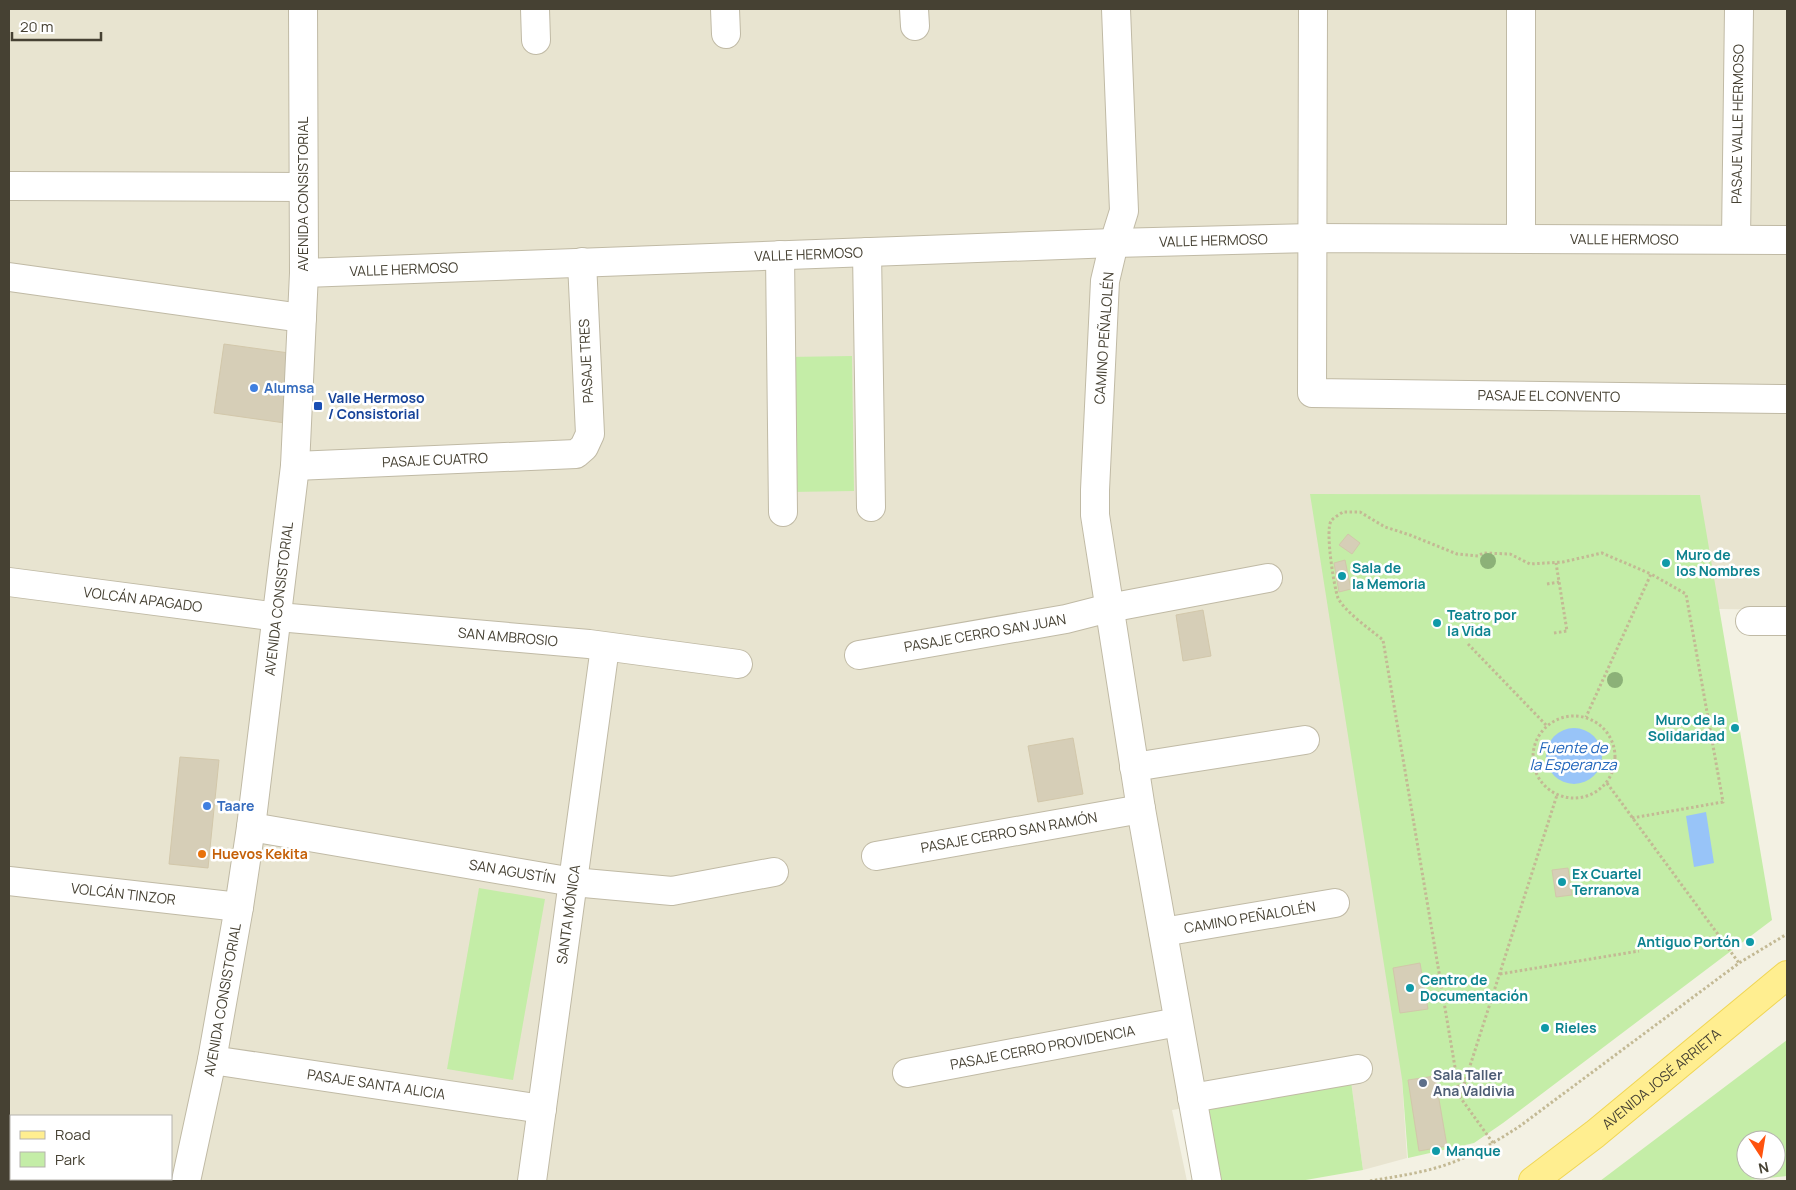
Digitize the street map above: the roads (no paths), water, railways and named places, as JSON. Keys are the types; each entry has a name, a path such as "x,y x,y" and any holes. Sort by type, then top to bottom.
{"main road":[{"name":"AVENIDA JOSÉ ARRIETA","path":"1541,1179 1787,975"}],"street":[{"name":"AVENIDA CONSISTORIAL","path":"186,1181 212,1060 239,907 278,617 295,466 304,273 303,9"},
{"path":"535,9 536,40"},
{"name":"CAMINO PEÑALOLÉN","path":"1116,9 1124,211 1114,243 1106,281 1095,515 1141,809 1207,1181"},
{"path":"1313,9 1313,238"},
{"path":"1521,9 1522,239"},
{"name":"PASAJE VALLE HERMOSO","path":"1736,239 1739,9"},
{"path":"9,186 303,187"},
{"name":"VALLE HERMOSO","path":"304,273 1114,243 1313,238 1787,240"},
{"name":"PASAJE EL CONVENTO","path":"1313,238 1312,393 1787,399"},
{"path":"868,252 871,507"},
{"path":"780,255 783,512"},
{"name":"PASAJE TRES","path":"576,454 584,448 590,434 582,262"},
{"path":"9,277 302,318"},
{"name":"PASAJE CUATRO","path":"295,466 576,454"},
{"path":"1109,608 1268,578"},
{"name":"VOLCÁN APAGADO","path":"9,582 278,617"},
{"name":"PASAJE CERRO SAN JUAN","path":"859,655 1066,619 1109,608"},
{"name":"SAN AMBROSIO","path":"278,617 589,644 738,664"},
{"path":"1750,621 1787,621"},
{"name":"SANTA MÓNICA","path":"532,1181 604,647"},
{"path":"1134,767 1305,740"},
{"name":"PASAJE CERRO SAN RAMÓN","path":"876,856 1141,809"},
{"name":"SAN AGUSTÍN","path":"251,827 573,882 672,890 774,872"},
{"name":"VOLCÁN TINZOR","path":"9,881 239,907"},
{"name":"CAMINO PEÑALOLÉN","path":"1162,932 1335,903"},
{"name":"PASAJE CERRO PROVIDENCIA","path":"907,1073 1178,1022"},
{"name":"PASAJE SANTA ALICIA","path":"212,1060 542,1110"},
{"path":"1192,1098 1358,1069"}],"water":[{"name":"Fuente de la Esperanza","path":"1569,728 1579,728 1594,736 1600,745 1602,756 1600,767 1594,776 1579,784 1569,784 1558,779 1551,772 1546,761 1546,751 1551,740 1558,733"},
{"path":"1706,812 1714,863 1694,867 1686,816"}],"place":[{"name":"Alumsa","path":"254,388"},
{"name":"Valle Hermoso / Consistorial","path":"318,406"},
{"name":"Muro de los Nombres","path":"1666,563"},
{"name":"Sala de la Memoria","path":"1342,576"},
{"name":"Teatro por la Vida","path":"1437,623"},
{"name":"Muro de la Solidaridad","path":"1735,728"},
{"name":"Taare","path":"207,806"},
{"name":"Huevos Kekita","path":"202,854"},
{"name":"Ex Cuartel Terranova","path":"1562,882"},
{"name":"Antiguo Portón","path":"1750,942"},
{"name":"Centro de Documentación","path":"1410,988"},
{"name":"Rieles","path":"1545,1028"},
{"name":"Sala Taller Ana Valdivia","path":"1423,1083"},
{"name":"Manque","path":"1436,1151"}]}
